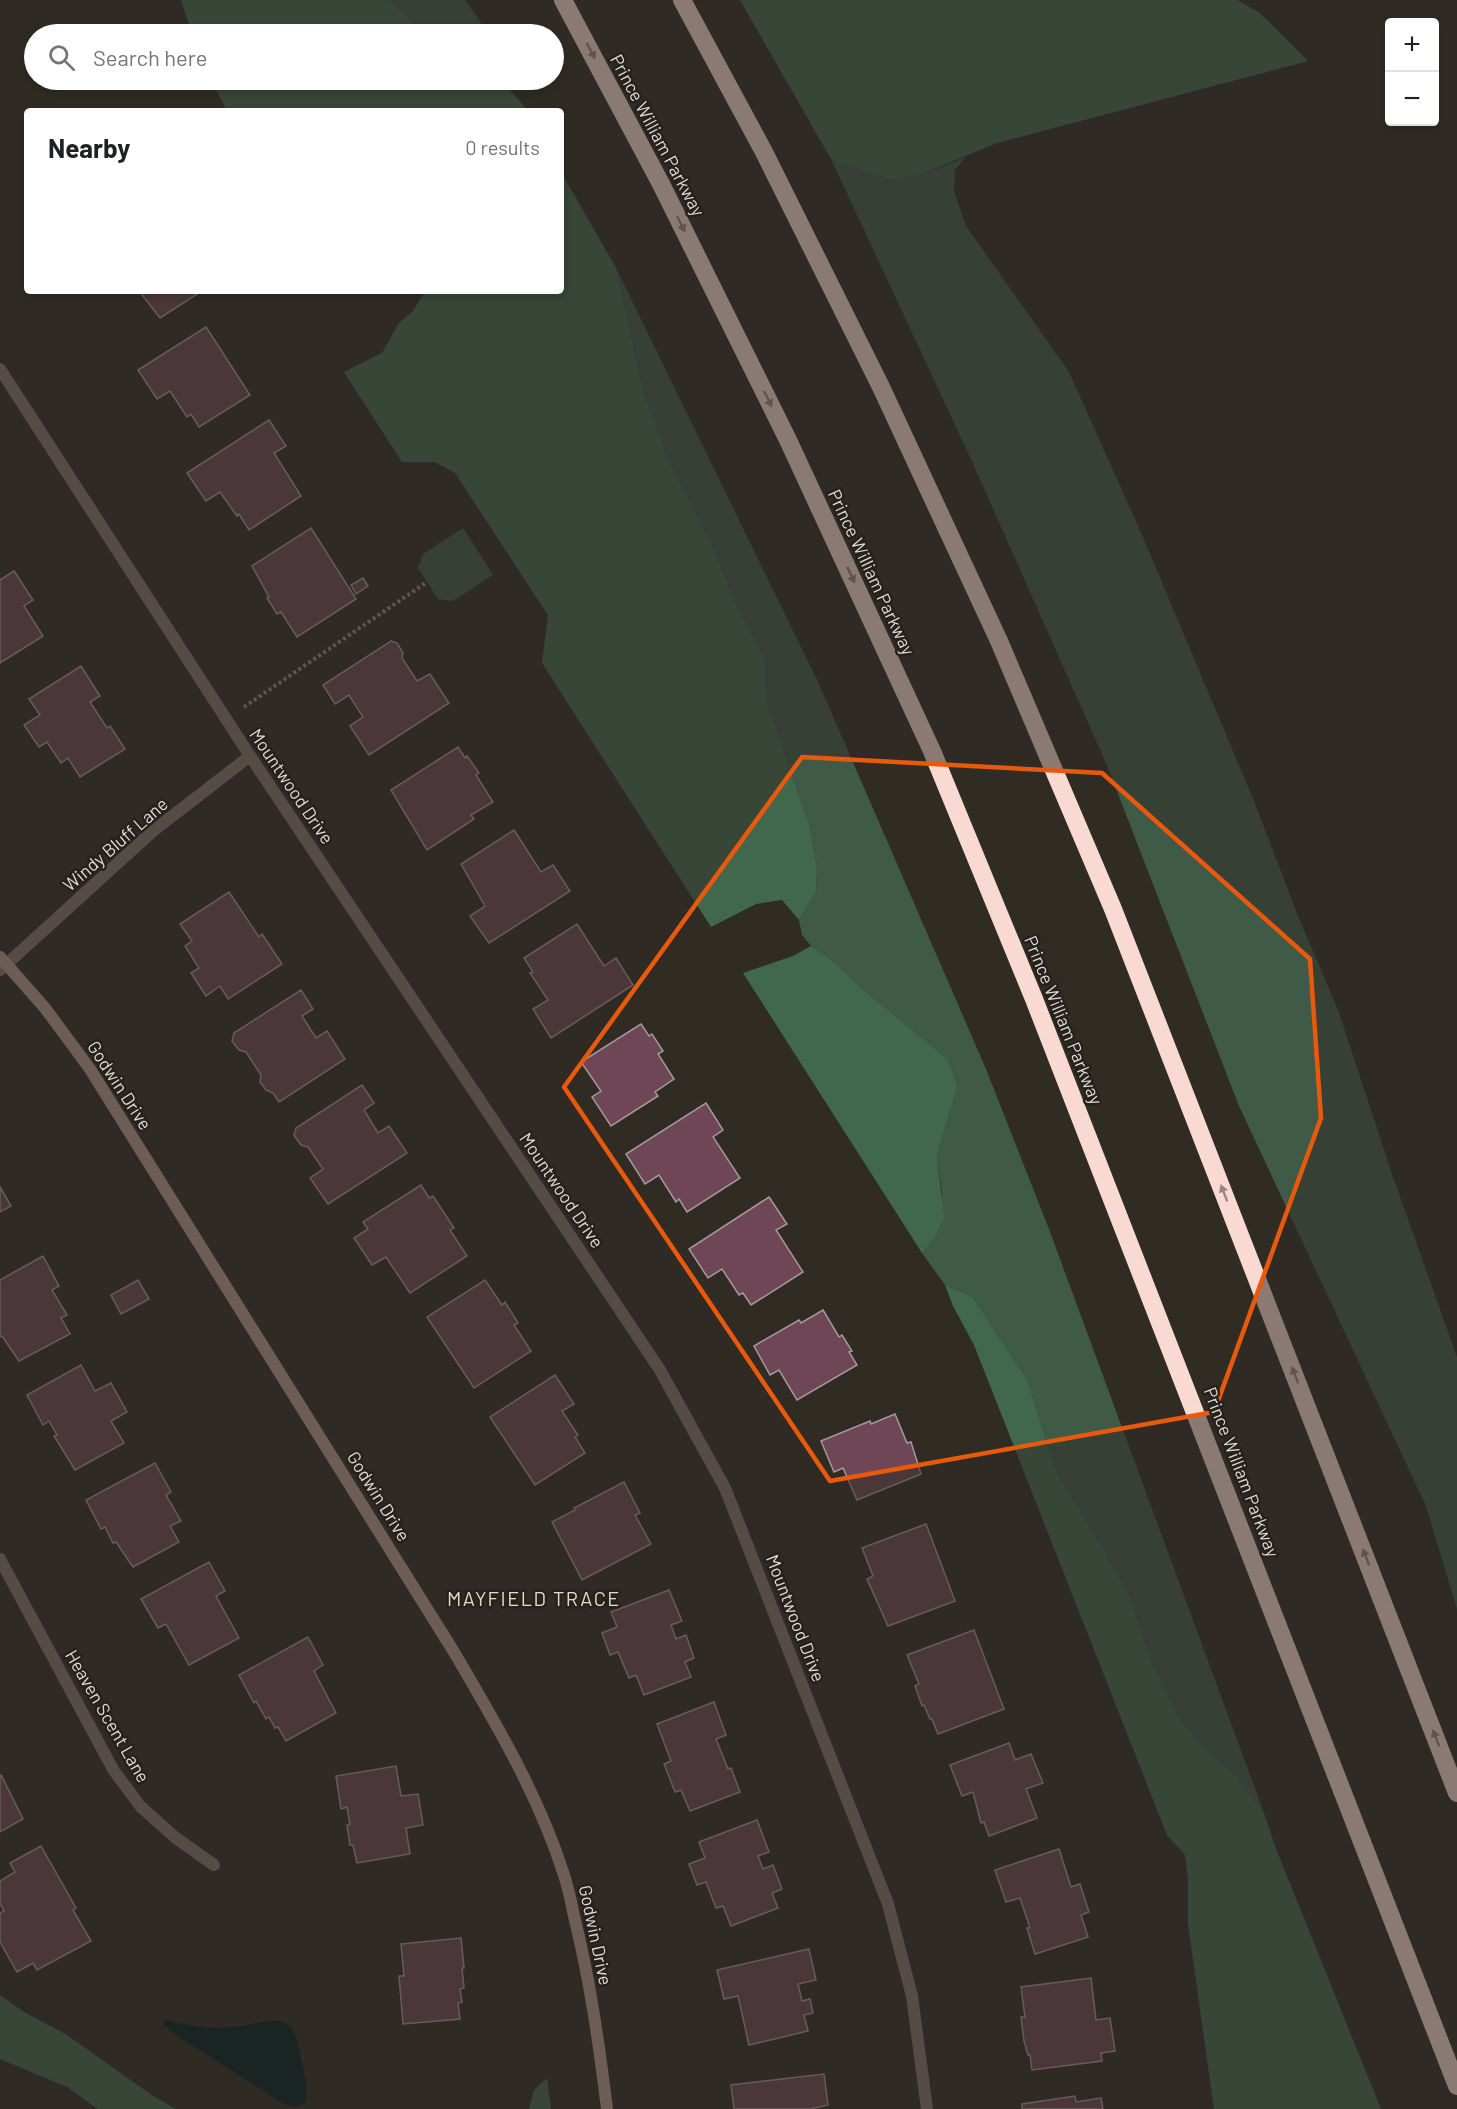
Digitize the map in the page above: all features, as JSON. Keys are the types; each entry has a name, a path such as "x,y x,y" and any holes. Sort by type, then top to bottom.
{"highway":[{"name":"Prince William Parkway","path":"563,0 661,184 788,440 932,751 1034,999 1457,2086"},
{"path":"682,0 764,152 882,387 999,641 1113,909 1457,1793"}],"street":[{"name":"Mountwood Drive","path":"0,369 250,756 660,1370 725,1488 888,1904 912,1996 927,2109"},
{"name":"Windy Bluff Lane","path":"2,964 153,831 250,756"},
{"name":"Godwin Drive","path":"2,964 45,1008 90,1069 454,1652 498,1728 536,1804 564,1872 585,1958 607,2109"},
{"name":"Heaven Scent Lane","path":"0,1559 114,1771 141,1807 176,1838 214,1865"}],"path":[{"path":"226,719 427,582"}],"highlighted area":[{"path":"802,757 1102,773 1310,959 1321,1118 1214,1412 830,1481 564,1087"}],"green space":[{"path":"181,0 390,0 415,24 189,24"},
{"path":"390,0 465,0 482,24 415,24"},
{"path":"740,0 1237,0 1260,13 1308,61 997,143 922,174 893,181 831,159"},
{"path":"216,90 510,90 525,108 225,108"},
{"path":"966,157 955,170 954,191 966,226 1069,372 1142,535 1254,801 1298,916 1338,1010 1393,1177 1457,1357 1457,1609 1426,1506 1239,1106 1106,763 970,457 831,159 893,181 923,174"},
{"path":"564,177 616,268 644,394 669,462 715,550 733,598 765,659 766,700 810,827 817,867 816,892 799,920 782,900 756,904 711,927 542,663 548,615 455,473 435,462 402,462 344,372 382,353 399,323 413,311 423,294 564,294"},
{"path":"616,268 819,684 986,1069 1049,1229 1264,1813 1238,1778 1207,1751 1181,1721 1152,1664 1128,1592 1055,1468 1027,1379 972,1296 945,1285 922,1253 934,1239 942,1193 937,1155 958,1086 948,1059 866,992 832,960 811,946 802,935 799,920 816,892 817,867 810,827 766,700 765,659 733,598 715,550 669,463 644,394"},
{"path":"463,528 493,575 453,601 438,599 418,568 423,554"},
{"path":"811,946 832,960 866,992 948,1059 958,1086 937,1155 944,1218 934,1239 922,1253 743,973 793,956"},
{"path":"945,1285 972,1296 1027,1379 1055,1468 1128,1592 1152,1664 1181,1721 1207,1751 1238,1778 1264,1813 1276,1849 1381,2109 1214,2109 1188,1924 1188,1879 1185,1855 1167,1835 974,1345 953,1306"},
{"path":"0,1995 24,2012 67,2035 153,2096 176,2109 98,2109 67,2087 0,2059"},
{"path":"547,2078 551,2109 529,2109 534,2090"}],"water":[{"path":"164,2021 213,2028 272,2021 287,2024 296,2037 305,2074 305,2103 290,2106 281,2102 179,2037 164,2025"}],"building":[{"path":"141,294 197,294 160,318"},
{"path":"206,327 250,395 199,427 191,414 187,417 170,391 157,399 138,370"},
{"path":"269,420 286,446 274,453 301,496 249,530 220,492 206,501 187,473"},
{"path":"311,528 356,599 297,637 281,612 277,614 252,566"},
{"path":"14,571 33,600 24,606 43,636 0,663 0,580"},
{"path":"363,578 368,586 356,594 351,585"},
{"path":"391,641 397,643 403,653 402,658 417,681 430,674 449,703 369,755 350,726 363,717 349,695 335,704 323,685"},
{"path":"81,666 100,696 90,702 107,728 110,726 125,749 80,777 68,758 61,763 47,742 39,747 24,725 40,715 29,699"},
{"path":"458,747 479,773 476,775 493,802 471,815 474,819 427,850 391,790"},
{"path":"514,830 541,872 553,865 570,891 489,943 470,916 485,906 461,864"},
{"path":"229,892 259,937 262,934 282,964 228,999 220,986 206,996 191,973 199,968 185,946 192,941 180,924"},
{"path":"577,924 604,966 616,958 633,985 551,1038 533,1009 548,1000 530,973 533,972 524,958"},
{"path":"301,990 313,1009 302,1016 316,1038 327,1031 345,1059 279,1102 273,1093 266,1090 260,1082 261,1075 246,1052 239,1050 232,1041 234,1033"},
{"path":"641,1024 649,1036 652,1034 663,1051 658,1054 674,1079 655,1092 658,1096 611,1126 592,1097 601,1091 581,1062"},
{"path":"362,1085 374,1103 364,1110 378,1133 389,1126 407,1153 328,1204 310,1178 323,1169 308,1147 301,1145 294,1135 296,1128"},
{"path":"706,1103 723,1130 713,1137 740,1178 687,1212 679,1199 676,1202 659,1175 645,1184 626,1154"},
{"path":"421,1185 429,1198 433,1196 454,1228 450,1230 467,1256 410,1293 386,1257 372,1265 354,1238 368,1229 363,1222"},
{"path":"0,1187 11,1206 0,1212"},
{"path":"769,1197 787,1224 776,1230 803,1272 751,1305 743,1293 739,1295 722,1269 708,1278 689,1249"},
{"path":"43,1256 59,1286 52,1290 67,1315 61,1318 70,1334 19,1361 2,1336 0,1337 0,1280"},
{"path":"138,1280 149,1299 121,1314 111,1295"},
{"path":"485,1280 502,1305 505,1302 518,1323 514,1325 531,1351 474,1388 427,1317"},
{"path":"823,1310 839,1337 842,1335 852,1351 849,1352 857,1365 797,1400 779,1370 770,1375 754,1346 799,1320 801,1323"},
{"path":"81,1365 95,1391 111,1383 127,1412 111,1421 124,1443 75,1470 54,1436 57,1435 49,1421 43,1425 27,1395"},
{"path":"555,1375 574,1404 562,1411 578,1435 575,1437 585,1453 535,1485 490,1417"},
{"path":"895,1414 907,1443 911,1442 921,1474 857,1500 843,1468 834,1472 821,1441 870,1421 871,1424"},
{"path":"155,1463 171,1492 166,1495 181,1521 170,1526 179,1542 133,1567 116,1542 113,1543 105,1527 101,1529 86,1500"},
{"path":"624,1482 640,1513 635,1515 651,1544 582,1580 552,1522"},
{"path":"926,1524 955,1601 888,1626 867,1579 873,1576 862,1548"},
{"path":"209,1562 225,1591 216,1596 239,1638 189,1665 166,1624 158,1628 141,1599"},
{"path":"669,1590 682,1621 671,1625 676,1639 686,1635 694,1658 685,1662 691,1677 644,1695 636,1675 629,1678 618,1652 610,1655 602,1633 617,1627 611,1612"},
{"path":"974,1630 1004,1709 938,1734 924,1705 922,1706 915,1686 919,1684 907,1655"},
{"path":"308,1637 323,1665 314,1671 336,1713 286,1741 278,1727 275,1728 269,1717 266,1719 256,1701 254,1703 239,1675"},
{"path":"714,1702 726,1735 716,1739 740,1792 690,1811 681,1790 675,1792 664,1764 671,1761 657,1724"},
{"path":"1009,1743 1015,1760 1031,1754 1043,1783 1026,1789 1037,1818 989,1836 984,1822 981,1823 973,1792 962,1796 950,1765"},
{"path":"396,1766 401,1796 418,1794 423,1825 406,1828 410,1854 357,1863 353,1845 350,1845 347,1807 341,1809 336,1776"},
{"path":"0,1776 23,1819 0,1832"},
{"path":"757,1820 769,1852 758,1856 763,1869 773,1865 782,1889 772,1893 778,1908 731,1926 723,1906 716,1908 706,1882 697,1885 689,1864 705,1858 699,1842"},
{"path":"41,1846 76,1908 73,1910 91,1941 37,1970 33,1963 17,1972 0,1942 0,1913 4,1911 0,1903 0,1881 15,1872 10,1863"},
{"path":"1059,1849 1071,1887 1080,1884 1089,1912 1081,1915 1088,1937 1035,1954 1027,1928 1030,1928 1020,1898 1006,1902 995,1870"},
{"path":"461,1938 464,1988 460,1989 462,2002 458,2003 460,2019 403,2024 399,1976 404,1976 401,1944"},
{"path":"809,1949 816,1980 798,1984 802,2001 810,1999 813,2013 804,2015 808,2031 749,2045 738,1996 724,1999 717,1970"},
{"path":"1091,1978 1096,2020 1110,2018 1115,2051 1101,2053 1102,2061 1032,2070 1030,2055 1028,2055 1024,2041 1021,2017 1025,2017 1021,1987"},
{"path":"824,2074 828,2105 810,2109 734,2109 731,2085"},
{"path":"1075,2096 1076,2102 1101,2098 1103,2109 1022,2109 1022,2104"}],"district":[{"name":"MAYFIELD TRACE","path":"534,1598"}]}
